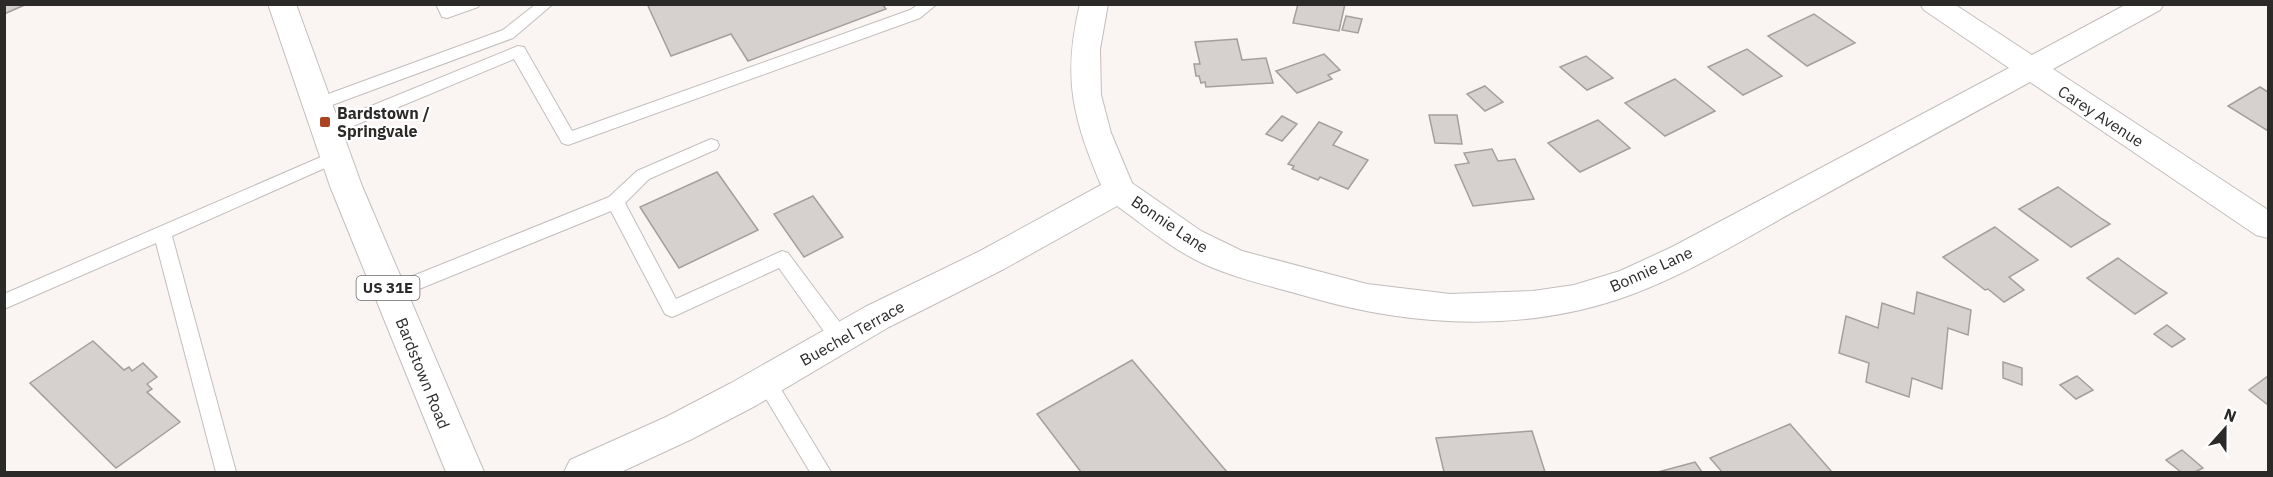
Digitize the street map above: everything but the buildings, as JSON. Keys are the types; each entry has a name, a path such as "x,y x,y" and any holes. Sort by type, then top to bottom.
{"street":[{"name":"Bardstown Road","path":"282,4 346,186 465,472"},
{"path":"1094,4 1087,29 1086,84 1092,123 1119,190"},
{"name":"Carey Avenue","path":"1934,4 2268,226"},
{"name":"Bonnie Lane","path":"1119,190 1182,235 1215,254 1322,288 1381,302 1442,308 1525,306 1571,298 1614,287 1684,256 2150,4"},
{"name":"Buechel Terrace","path":"583,472 679,428 766,382 876,317 992,260 1119,190"}],"lane":[{"path":"443,4 447,13 473,4"},
{"path":"508,34 568,140 915,14 930,4"},
{"path":"4,302 162,233 328,130 508,34 540,6"},
{"path":"328,130 518,51"},
{"path":"390,293 615,201 643,175 711,145"},
{"path":"615,201 672,309 782,258 840,338"},
{"path":"162,233 226,472"},
{"path":"766,382 821,472"}],"place":[{"name":"Bardstown / Springvale","path":"325,122"}]}
